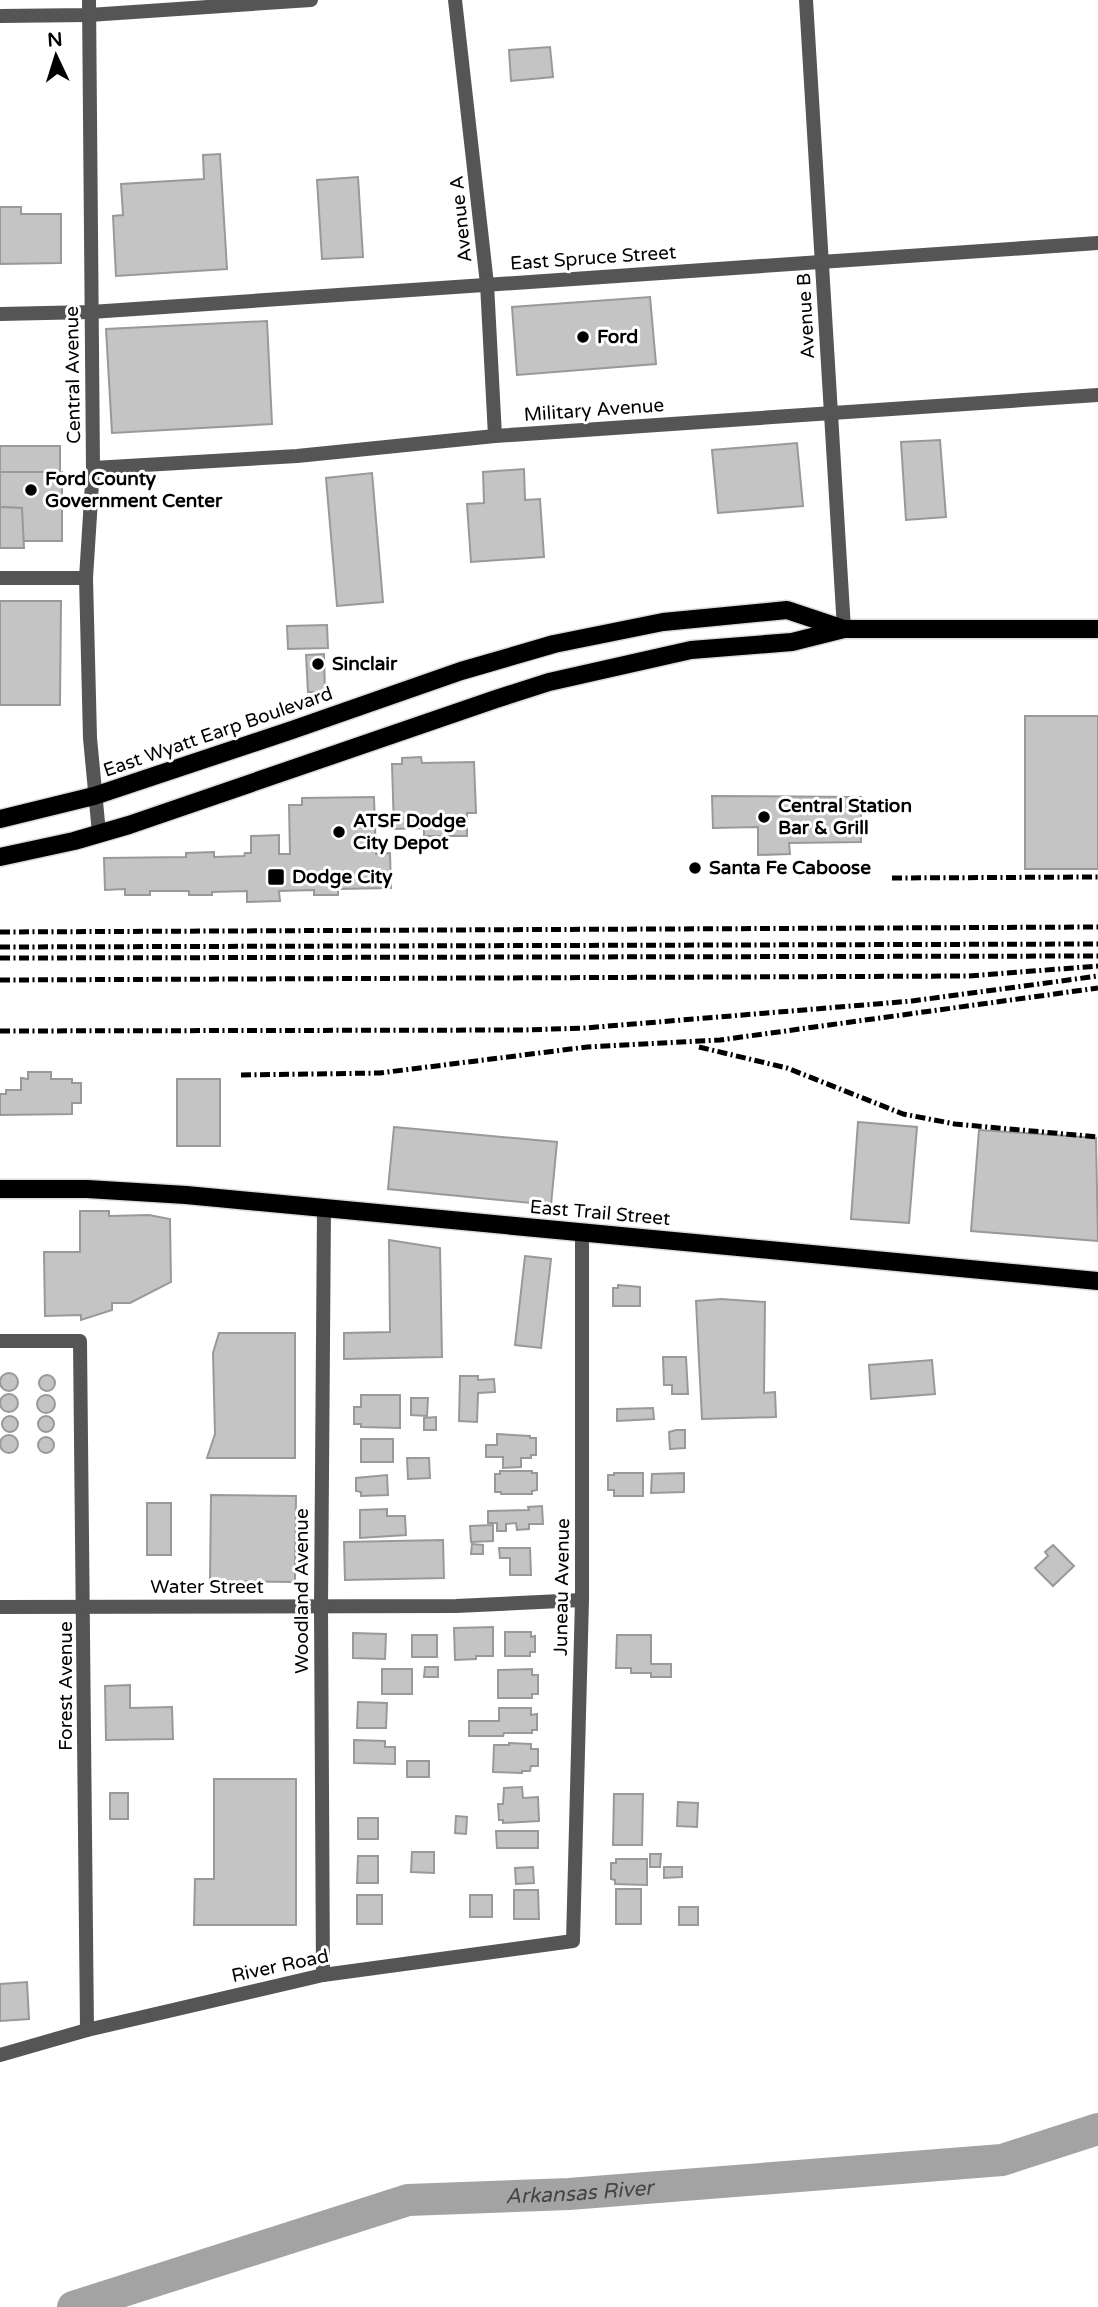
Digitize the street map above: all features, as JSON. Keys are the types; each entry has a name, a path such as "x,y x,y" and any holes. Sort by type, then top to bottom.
{"main road":[{"name":"East Wyatt Earp Boulevard","path":"0,819 94,796 461,671 554,644 663,622 787,610 844,629"},
{"name":"East Wyatt Earp Boulevard","path":"0,857 99,833 226,793 549,682 691,650 792,642 844,629 1098,629"},
{"name":"East Trail Street","path":"0,1189 97,1190 186,1195 1098,1281"}],"street":[{"name":"Central Avenue","path":"89,0 93,468 86,578 90,738 99,833"},
{"path":"0,16 89,15 311,0"},
{"name":"Avenue A","path":"455,0 487,284 495,436"},
{"name":"Avenue B","path":"806,0 844,629"},
{"name":"East Spruce Street","path":"0,314 91,312 1098,243"},
{"name":"Military Avenue","path":"93,468 297,456 495,436 1098,396"},
{"path":"0,578 86,578"},
{"name":"Woodland Avenue","path":"323,1975 321,1607 324,1208"},
{"name":"Juneau Avenue","path":"573,1941 582,1600 582,1233"},
{"name":"Forest Avenue","path":"0,1340 80,1341 87,2030"},
{"name":"Water Street","path":"0,1606 456,1606 582,1600"},
{"name":"River Road","path":"0,2055 87,2030 323,1975 573,1941"}],"building":[{"path":"550,47 553,77 511,81 509,50"},
{"path":"220,154 227,269 116,276 113,216 123,215 121,184 204,179 203,155"},
{"path":"358,177 363,257 322,259 317,180"},
{"path":"0,207 21,207 21,214 61,214 61,263 0,264"},
{"path":"650,297 656,364 517,375 512,307"},
{"path":"267,321 272,424 112,433 106,329"},
{"path":"940,440 946,517 906,520 901,442"},
{"path":"797,443 803,506 718,513 712,450"},
{"name":"Ford County Government Center","path":"0,446 60,446 60,472 0,472"},
{"path":"524,469 525,500 540,499 544,557 471,562 467,504 484,503 483,472"},
{"name":"Ford County Government Center","path":"0,472 62,472 62,541 22,541 22,508 0,507"},
{"path":"372,473 383,602 337,606 326,478"},
{"path":"0,507 22,508 24,548 0,548"},
{"path":"0,601 61,601 60,705 0,705"},
{"path":"327,625 328,648 288,649 287,626"},
{"path":"324,654 325,692 308,692 306,655"},
{"path":"1025,716 1098,716 1098,869 1025,869"},
{"path":"421,757 422,763 474,762 476,813 467,813 467,836 424,836 424,828 394,829 392,764 402,764 402,758"},
{"path":"712,796 861,797 861,842 789,843 790,854 758,855 758,827 713,828"},
{"path":"374,797 376,854 390,853 391,888 338,889 338,895 314,895 314,890 279,891 280,901 247,902 247,891 189,895 189,891 150,891 150,895 125,895 125,889 105,890 104,858 186,857 186,853 214,852 214,857 244,856 245,853 251,853 251,836 279,835 279,854 290,854 289,805 302,805 302,798"},
{"path":"28,1072 51,1072 51,1079 72,1079 72,1083 81,1083 81,1103 72,1103 72,1114 0,1115 0,1094 6,1094 6,1090 21,1090 21,1078 28,1079"},
{"path":"177,1079 220,1079 220,1146 177,1146"},
{"path":"858,1122 917,1127 909,1223 851,1219"},
{"path":"394,1127 557,1142 551,1205 388,1189"},
{"path":"979,1130 1096,1138 1098,1241 971,1231"},
{"path":"80,1211 109,1211 109,1216 149,1215 170,1219 171,1282 130,1303 112,1303 112,1310 81,1320 81,1315 45,1316 44,1252 80,1252"},
{"path":"389,1240 440,1248 442,1357 344,1359 344,1333 390,1332"},
{"path":"525,1256 551,1259 541,1348 515,1345"},
{"path":"618,1285 640,1287 640,1306 613,1306 613,1288 618,1288"},
{"path":"721,1299 765,1302 764,1393 775,1392 776,1417 702,1419 696,1301"},
{"path":"219,1333 295,1333 295,1458 207,1458 215,1434 213,1353"},
{"path":"663,1357 686,1357 688,1394 672,1394 672,1385 664,1385"},
{"path":"932,1360 935,1394 871,1399 869,1365"},
{"path":"9,1373 15,1376 18,1382 15,1388 9,1391 3,1388 0,1382 3,1376"},
{"path":"44,1375 50,1375 55,1383 53,1389 44,1391 39,1386 39,1380"},
{"path":"460,1376 478,1376 478,1380 494,1379 495,1392 478,1393 477,1422 459,1421"},
{"path":"9,1394 15,1397 18,1403 15,1409 9,1412 3,1409 0,1403 3,1397"},
{"path":"46,1395 52,1398 55,1404 52,1410 46,1413 40,1410 37,1404 40,1398"},
{"path":"361,1395 400,1395 400,1428 361,1427 361,1424 354,1424 354,1407 361,1407"},
{"path":"411,1398 428,1398 427,1416 411,1415"},
{"path":"653,1408 654,1419 617,1421 617,1409"},
{"path":"7,1416 13,1416 18,1424 16,1430 7,1432 2,1427 2,1421"},
{"path":"43,1416 49,1416 54,1424 52,1430 43,1432 38,1427 38,1421"},
{"path":"436,1417 436,1430 424,1430 424,1418"},
{"path":"685,1430 685,1448 670,1449 669,1432"},
{"path":"497,1434 536,1438 536,1455 521,1458 521,1467 503,1468 503,1457 486,1457 486,1445 497,1445"},
{"path":"9,1435 15,1438 18,1444 15,1450 9,1453 3,1450 0,1444 3,1438"},
{"path":"43,1437 49,1437 54,1445 52,1451 43,1453 38,1448 38,1442"},
{"path":"361,1439 393,1439 393,1462 361,1462"},
{"path":"407,1458 429,1458 430,1478 408,1479"},
{"path":"500,1471 537,1473 537,1490 532,1491 532,1494 495,1492 495,1474 500,1474"},
{"path":"643,1473 643,1496 614,1496 614,1490 608,1490 608,1475"},
{"path":"684,1473 684,1492 651,1493 652,1474"},
{"path":"387,1475 388,1495 361,1496 361,1492 356,1491 356,1478"},
{"path":"211,1495 296,1496 295,1582 210,1581"},
{"path":"147,1503 171,1503 171,1555 147,1555"},
{"path":"542,1506 543,1524 529,1524 529,1529 517,1530 516,1523 506,1524 506,1531 497,1531 497,1523 488,1523 488,1511 529,1510 528,1507"},
{"path":"387,1509 387,1516 405,1516 406,1535 360,1538 360,1510"},
{"path":"493,1525 493,1541 471,1542 470,1526"},
{"path":"443,1540 444,1578 345,1580 344,1542"},
{"path":"472,1544 483,1545 483,1554 471,1554"},
{"path":"1053,1545 1074,1566 1053,1586 1035,1568 1048,1556 1045,1552"},
{"path":"499,1548 530,1548 531,1575 510,1575 510,1558 500,1558"},
{"path":"493,1627 493,1656 455,1660 454,1628"},
{"path":"505,1632 531,1632 531,1637 535,1636 535,1652 530,1652 530,1656 505,1656"},
{"path":"353,1633 386,1634 385,1659 353,1658"},
{"path":"412,1635 437,1635 437,1657 412,1657"},
{"path":"617,1635 651,1635 651,1664 671,1664 671,1677 651,1677 651,1673 631,1673 631,1668 616,1668"},
{"path":"425,1667 438,1667 438,1677 424,1677"},
{"path":"382,1669 412,1669 412,1694 382,1694"},
{"path":"532,1669 532,1675 538,1675 538,1694 532,1694 532,1698 498,1698 498,1670"},
{"path":"130,1685 130,1708 172,1707 173,1739 106,1740 105,1686"},
{"path":"358,1702 387,1703 386,1728 357,1728"},
{"path":"499,1708 531,1708 531,1715 537,1714 537,1730 532,1730 532,1733 504,1733 503,1736 469,1736 469,1721 499,1721"},
{"path":"354,1740 385,1741 385,1747 395,1747 395,1764 354,1763"},
{"path":"531,1744 531,1749 538,1749 538,1766 531,1766 530,1771 522,1773 493,1772 494,1745"},
{"path":"407,1761 429,1761 429,1777 407,1777"},
{"path":"214,1779 296,1779 296,1925 194,1925 195,1879 214,1879"},
{"path":"522,1787 523,1798 538,1797 539,1821 503,1823 503,1820 499,1820 498,1804 503,1804 504,1788"},
{"path":"110,1793 128,1793 128,1819 110,1819"},
{"path":"614,1794 643,1794 642,1845 613,1845"},
{"path":"678,1802 698,1803 697,1827 677,1826"},
{"path":"456,1816 467,1817 466,1834 455,1833"},
{"path":"358,1818 378,1818 378,1839 358,1839"},
{"path":"496,1831 538,1831 538,1848 497,1848"},
{"path":"412,1852 434,1852 434,1873 411,1872"},
{"path":"650,1854 661,1854 660,1867 650,1867"},
{"path":"358,1856 378,1856 378,1883 357,1883"},
{"path":"616,1859 647,1859 647,1885 615,1884 615,1880 611,1879 611,1863 616,1863"},
{"path":"533,1867 534,1883 516,1884 515,1868"},
{"path":"664,1867 682,1867 682,1877 664,1878"},
{"path":"616,1889 641,1889 641,1924 616,1924"},
{"path":"514,1890 538,1890 539,1919 514,1919"},
{"path":"357,1895 382,1895 382,1924 357,1924"},
{"path":"470,1895 492,1895 492,1917 470,1917"},
{"path":"679,1907 698,1907 698,1925 679,1925"},
{"path":"27,1982 29,2019 0,2021 0,1984"}],"waterway":[{"name":"Arkansas River","path":"73,2307 408,2200 569,2194 1002,2160 1098,2129"}],"railway":[{"path":"892,878 1098,877"},
{"path":"0,932 1098,927"},
{"path":"0,947 1098,944"},
{"path":"0,958 1098,956"},
{"path":"0,980 969,976 1098,966"},
{"path":"0,1031 585,1028 912,1001 1098,976"},
{"path":"241,1075 380,1073 587,1047 720,1040 1098,988"},
{"path":"699,1047 787,1068 903,1114 955,1124 1098,1137"}],"place":[{"name":"Ford","path":"583,337"},
{"name":"Ford County Government Center","path":"31,490"},
{"name":"Sinclair","path":"318,664"},
{"name":"Central Station Bar & Grill","path":"764,817"},
{"name":"ATSF Dodge City Depot","path":"339,832"},
{"name":"Santa Fe Caboose","path":"695,868"},
{"name":"Dodge City","path":"276,877"}]}
